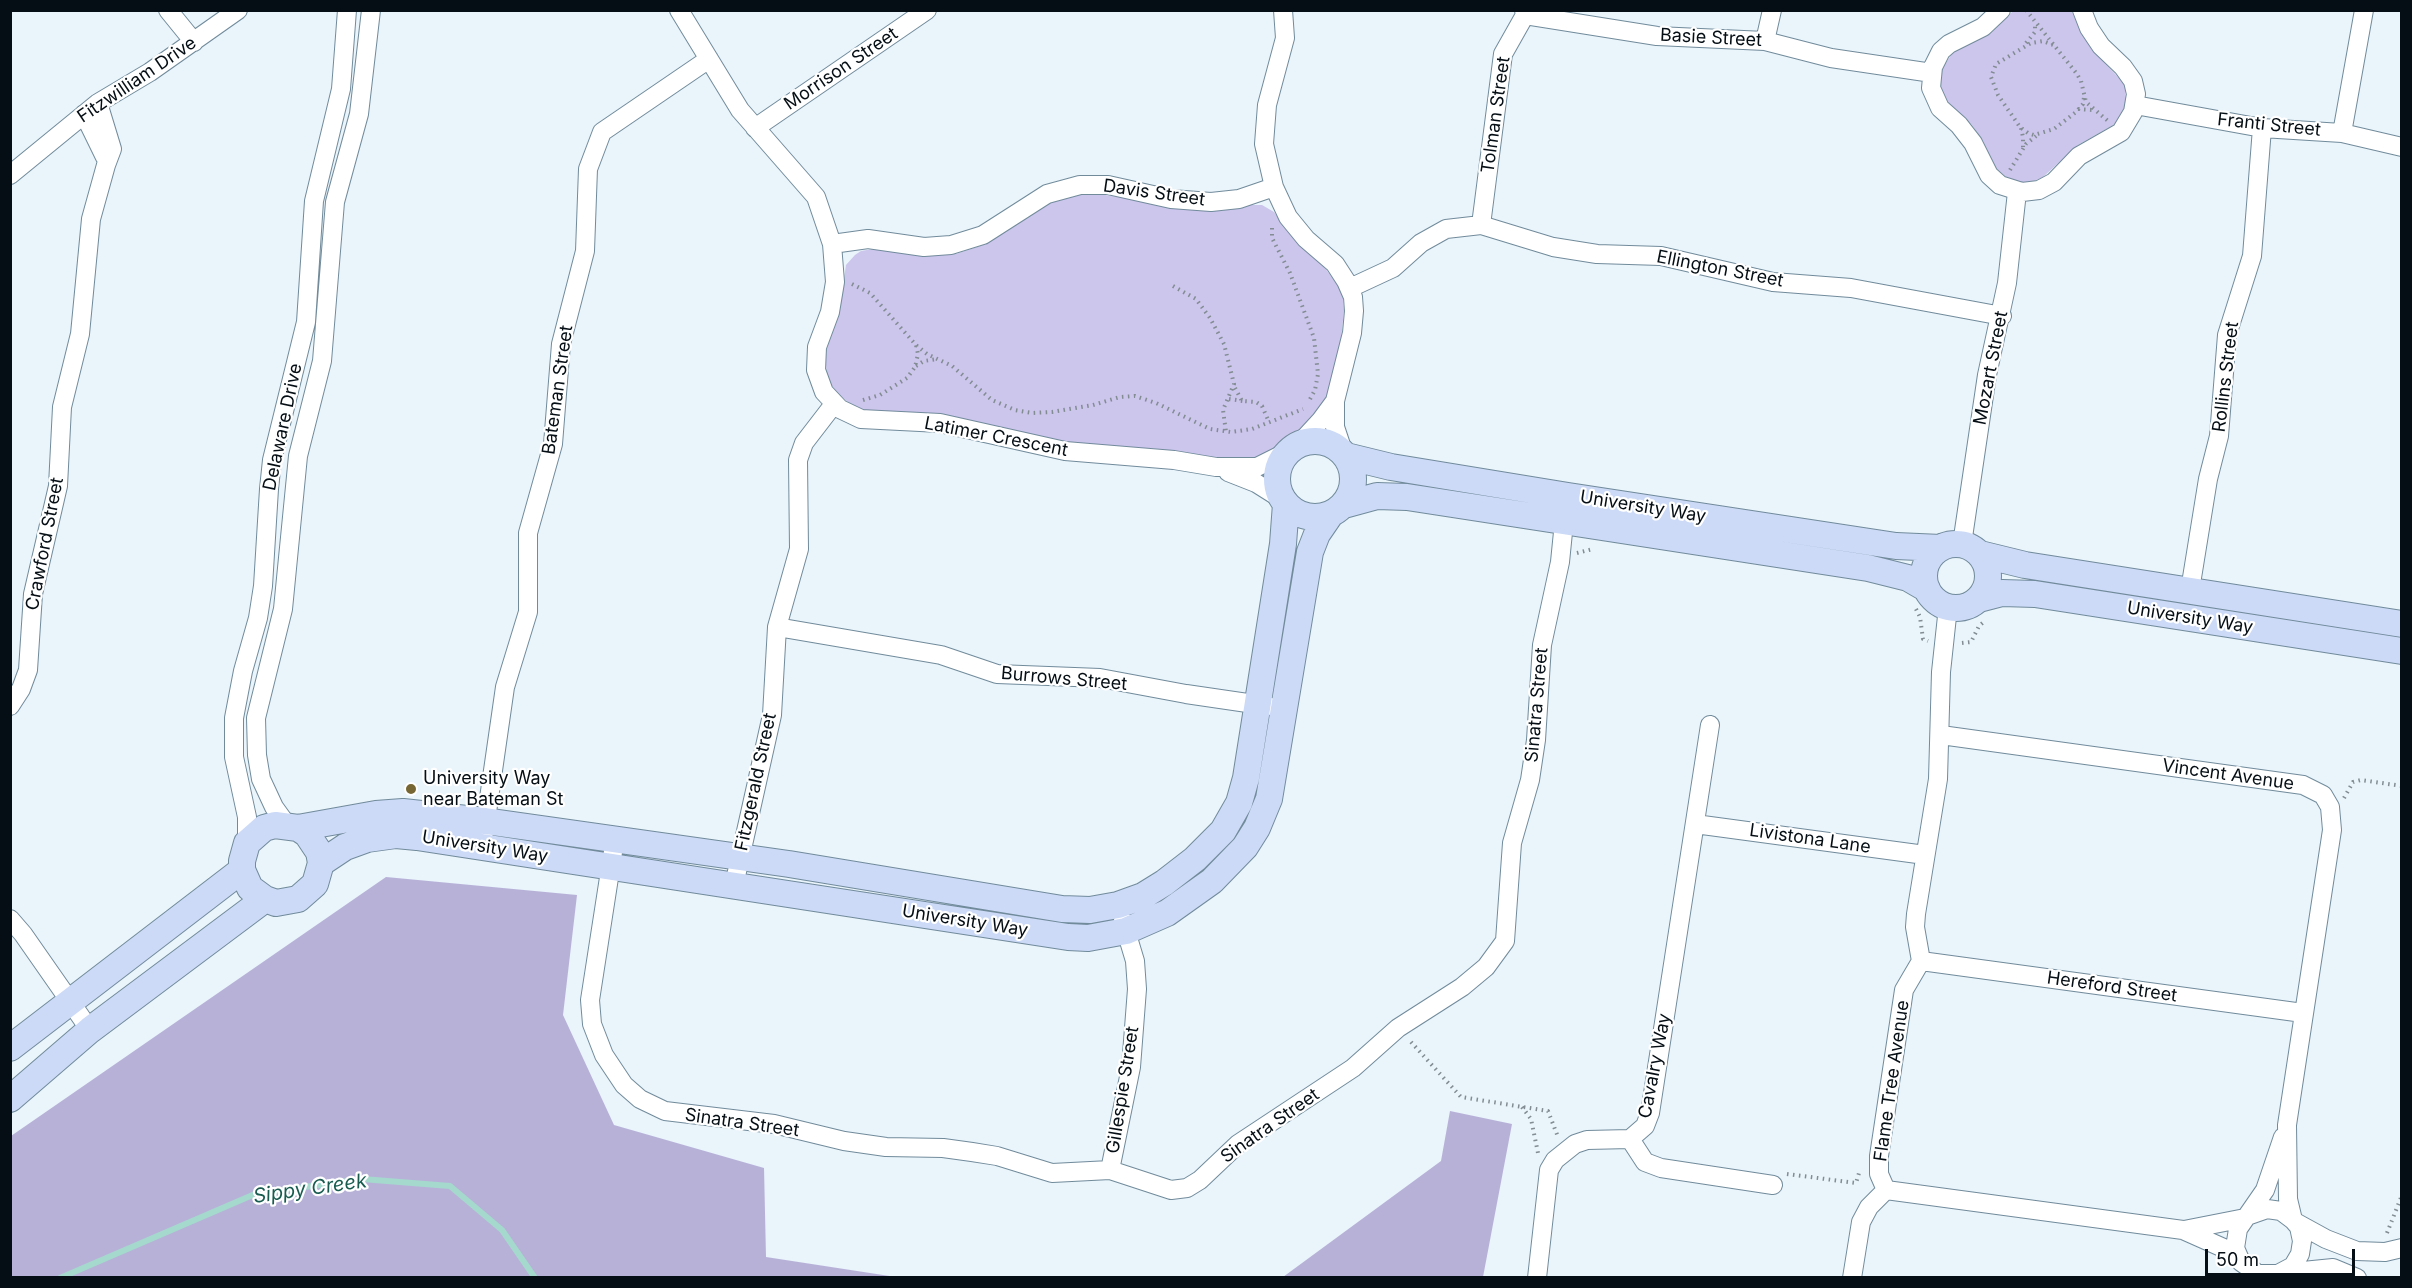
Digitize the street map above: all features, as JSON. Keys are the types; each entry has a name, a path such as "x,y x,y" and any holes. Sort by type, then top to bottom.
{"street":[{"path":"168,10 194,42"},
{"name":"Fitzwilliam Drive","path":"10,175 91,109 194,42 238,10"},
{"name":"Delaware Drive","path":"247,843 247,817 234,757 234,718 264,586 272,460 306,322 314,201 341,89 347,10"},
{"name":"Delaware Drive","path":"292,826 274,807 261,779 257,755 256,718 283,609 298,456 322,361 335,202 359,114 371,10"},
{"name":"Latimer Crescent","path":"679,10 740,110 816,197 832,244 834,291 815,359 818,379 824,392 834,404 854,417 866,420 940,423 1059,450 1174,460 1216,467 1257,467 1293,448"},
{"name":"Morrison Street","path":"755,128 927,10"},
{"path":"1283,10 1285,38 1267,105 1264,127 1266,156 1274,187 1284,210 1299,231 1335,264 1350,288 1354,303 1353,321 1335,401 1335,427 1345,455 1351,464 1354,481 1352,490 1337,510 1314,518 1306,516 1284,502 1276,477 1279,465 1321,420 1335,401"},
{"path":"1766,41 1772,10"},
{"path":"2001,10 1983,27 1945,47 1935,60 1932,92 1938,104 1969,137 1987,172 2008,188 2034,191 2047,187 2079,156 2118,134 2130,121 2135,105 2135,90 2130,75 2101,46 2082,10"},
{"path":"2342,133 2364,10"},
{"name":"Basie Street","path":"1525,13 1657,36 1766,41 1831,58 1932,73"},
{"name":"Tolman Street","path":"1481,225 1503,54 1525,13"},
{"name":"Bateman Street","path":"482,846 505,687 528,612 528,533 552,444 561,344 585,251 588,169 602,132 709,59"},
{"name":"Franti Street","path":"2135,105 2262,128 2342,133 2402,147"},
{"name":"Crawford Street","path":"10,706 21,689 29,663 33,594 59,476 63,397 80,334 91,219 112,146 91,109"},
{"name":"Rollins Street","path":"2190,590 2208,479 2219,436 2227,336 2252,255 2262,128"},
{"name":"Davis Street","path":"832,244 868,239 924,247 951,245 983,235 1047,194 1080,185 1108,185 1171,199 1211,202 1239,199 1274,187"},
{"name":"Mozart Street","path":"1961,549 1988,375 2001,316 2008,188"},
{"name":"Ellington Street","path":"1350,288 1393,268 1421,243 1446,229 1481,225 1553,247 1597,254 1661,255 1773,282 1851,288 2001,316"},
{"name":"Fitzgerald Street","path":"734,885 772,715 777,627 799,549 798,460 804,443 834,404"},
{"path":"1293,448 1309,441 1326,442 1345,455"},
{"name":"University Way","path":"1345,455 1391,467 1568,496 1896,546 1961,549 2025,565 2402,624"},
{"name":"Latimer Crescent","path":"1216,467 1256,483 1284,502"},
{"name":"University Way","path":"321,863 345,847 367,839 396,835 482,846 1068,937 1088,938 1126,931 1158,918 1212,881 1245,847 1257,828 1269,799 1310,552 1317,534 1337,510 1371,497 1398,496 1879,570 1912,579 1927,589"},
{"path":"1564,522 1568,496"},
{"name":"University Way","path":"292,826 403,812 485,821 739,857 1077,911 1118,905 1143,896 1164,883 1203,852 1230,820 1246,778 1283,544 1284,502"},
{"name":"Sinatra Street","path":"615,839 590,1000 592,1024 604,1055 624,1085 640,1099 665,1111 774,1124 844,1141 886,1148 943,1148 972,1152 997,1156 1052,1173 1110,1170 1171,1190 1187,1188 1200,1180 1238,1144 1353,1068 1398,1028 1462,987 1486,967 1505,941 1512,843 1530,780 1536,740 1542,645 1560,562 1564,522"},
{"path":"1961,549 1987,565 1989,577 1986,589 1979,599 1965,607 1948,607 1935,601 1927,589 1924,578 1926,566 1932,556 1961,549"},
{"path":"2186,617 2190,590"},
{"name":"University Way","path":"1979,599 1995,593 2020,592 2402,651"},
{"path":"1921,961 1915,927 1938,779 1941,672 1948,607"},
{"name":"Burrows Street","path":"777,627 940,655 997,674 1100,678 1283,709"},
{"name":"Cavalry Way","path":"1563,1152 1587,1140 1630,1139 1645,1126 1650,1113 1710,725"},
{"name":"Vincent Avenue","path":"1941,735 2303,785 2324,795 2330,807"},
{"path":"2277,1275 2293,1266 2300,1254 2302,1241 2288,1199 2287,1125 2332,830 2330,807"},
{"name":"Livistona Lane","path":"1695,824 1925,855"},
{"path":"275,825 292,826 314,842 321,863 315,884 298,899 276,903 265,899 250,888 242,870 243,852 247,843 264,828 275,825"},
{"path":"10,1048 242,870"},
{"path":"10,1099 90,1030 265,899"},
{"name":"Gillespie Street","path":"1110,1170 1131,1066 1137,989 1135,961 1118,905"},
{"path":"10,920 23,934 90,1030"},
{"name":"Hereford Street","path":"1921,961 2303,1013"},
{"name":"Flame Tree Avenue","path":"1886,1190 1880,1174 1879,1156 1904,990 1921,961"},
{"path":"2238,1278 2236,1235 2265,1190 2287,1125"},
{"path":"1630,1139 1646,1162 1661,1168 1773,1185"},
{"path":"1537,1278 1549,1170 1563,1152"},
{"path":"1852,1278 1861,1222 1869,1207 1886,1190 2182,1230 2238,1256 2246,1268 2258,1274 2277,1275 2333,1268 2356,1278"},
{"path":"2182,1230 2246,1217 2267,1209 2281,1211 2326,1239 2357,1251 2385,1252 2402,1248"}],"path":[{"path":"2026,10 2081,81 2086,102 2100,113 2118,134"},
{"path":"2022,151 2023,136 2020,127 1994,89 1991,77 1996,64 2024,45 2035,32 2034,21"},
{"path":"2024,45 2038,41 2053,45"},
{"path":"2008,188 2026,144 2038,135 2055,129 2078,109 2084,97"},
{"path":"2078,109 2100,113"},
{"path":"2020,127 2028,133 2038,135"},
{"path":"847,283 857,285 870,293 916,345 952,366 992,400 1024,412 1052,412 1093,405 1120,397 1135,396 1156,403 1210,429 1226,432 1252,429 1304,408 1313,395 1318,374 1314,339 1295,285 1272,237 1272,226 1284,210"},
{"path":"1173,286 1192,296 1210,318 1224,345 1234,384 1239,398 1243,401"},
{"path":"915,367 918,354 916,345"},
{"path":"854,417 855,407 860,402 893,388 924,361 937,359"},
{"path":"1226,432 1223,414 1234,384"},
{"path":"1229,399 1260,404 1269,422"},
{"path":"2330,807 2348,794 2353,782 2361,780 2402,786"},
{"path":"1398,1028 1461,1096 1548,1111 1563,1152"},
{"path":"1773,1185 1783,1174 1856,1183 1861,1167"}],"shaded area":[{"path":"2071,10 2092,50 2122,81 2125,87 2126,105 2115,124 2078,145 2043,177 2032,182 2008,179 1996,168 1983,141 1972,125 1947,101 1940,86 1940,72 1953,52 1993,31 2013,11"},
{"path":"1091,193 1216,211 1262,205 1274,212 1293,238 1325,268 1340,288 1343,298 1341,340 1328,394 1321,408 1303,428 1287,437 1271,453 1244,462 1159,449 1090,446 1044,439 951,416 866,411 850,404 835,391 827,377 825,354 840,308 846,265 855,255 861,251 873,249 920,255 956,254 986,244 1052,202"},
{"path":"386,877 577,895 563,1015 614,1125 764,1168 766,1257 896,1277 11,1277 11,1136"},
{"path":"1450,1111 1512,1124 1483,1277 1283,1277 1441,1161"}],"waterway":[{"name":"Sippy Creek","path":"60,1278 255,1194 362,1179 450,1186 502,1230 535,1278"}],"place":[{"name":"University Way near Bateman St","path":"411,789"}]}
